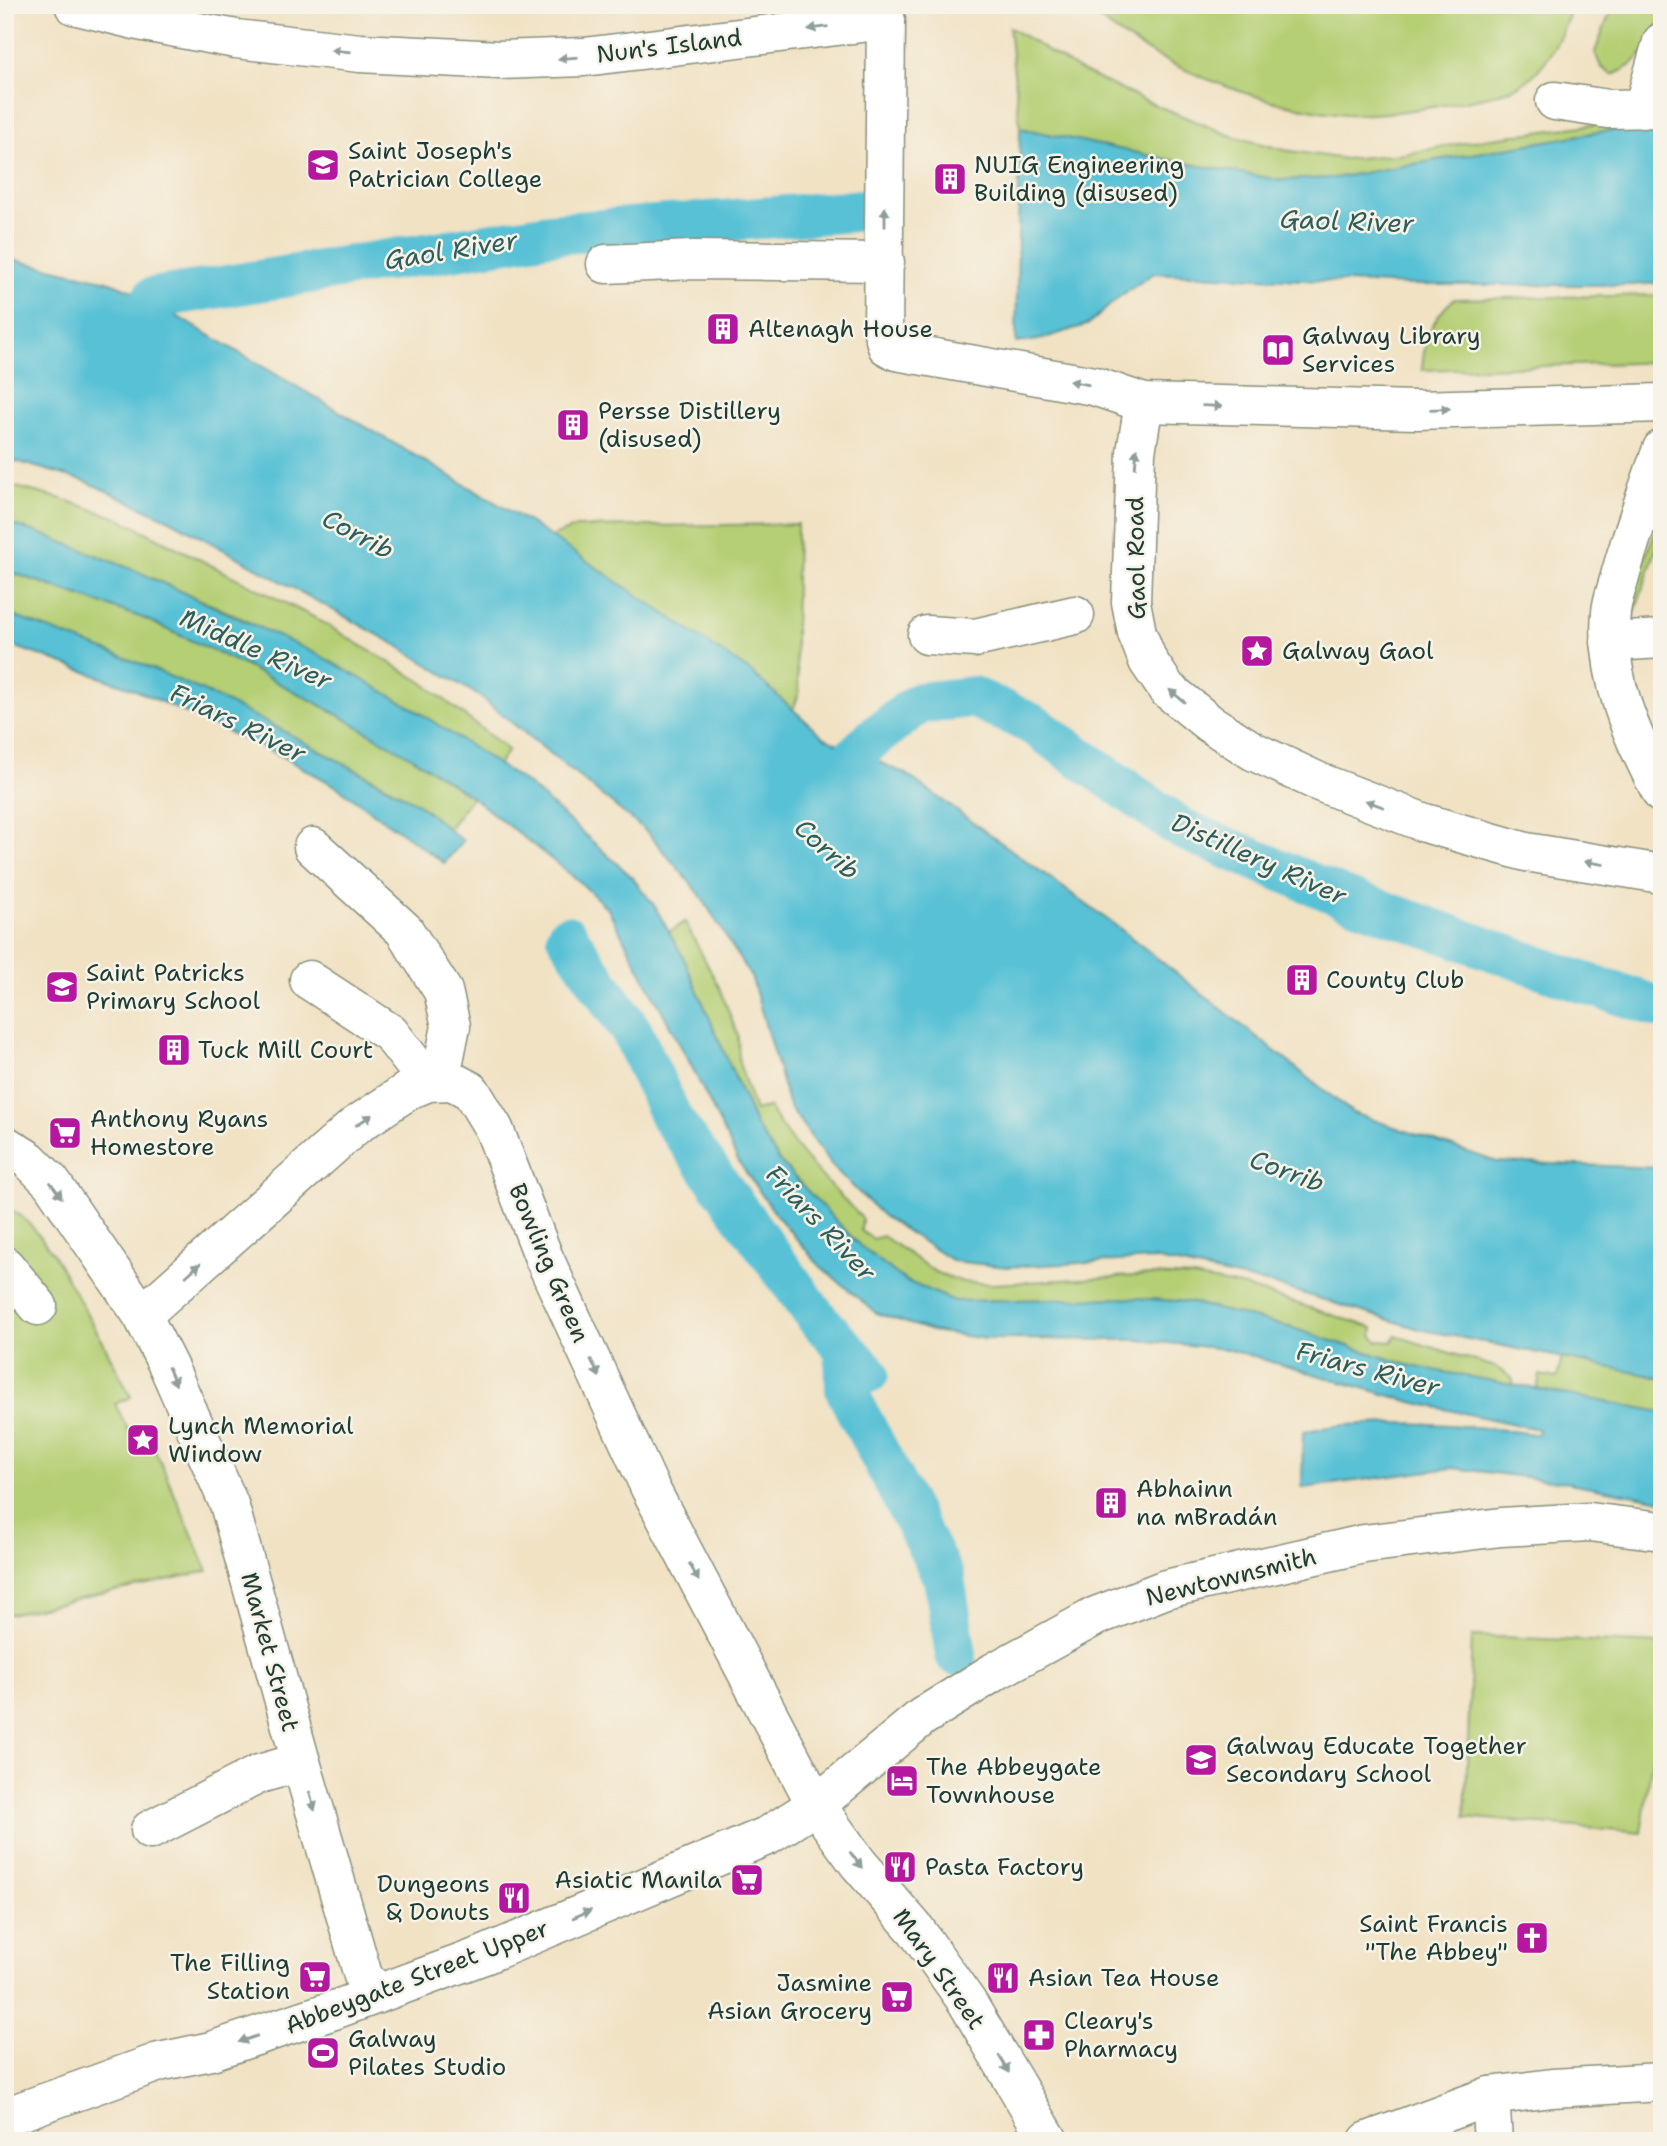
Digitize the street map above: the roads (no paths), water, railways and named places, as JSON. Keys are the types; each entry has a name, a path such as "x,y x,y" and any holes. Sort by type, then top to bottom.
{"street":[{"name":"Nun's Island","path":"74,5 139,21 236,39 360,53 500,60 584,57 886,20 883,332 887,346 896,351 1094,386 1144,403"},
{"path":"1555,101 1608,109 1652,108 1662,42"},
{"path":"606,264 692,260 885,262"},
{"path":"1144,403 1217,407 1416,410 1662,403"},
{"name":"Gaol Road","path":"1144,403 1136,452 1131,602 1137,633 1149,661 1167,689 1209,723 1253,751 1319,782 1413,818 1526,852 1662,874"},
{"path":"1662,449 1625,558 1611,610 1610,642 1618,694 1634,738 1662,794"},
{"path":"927,635 975,638 1075,615"},
{"path":"1610,642 1662,639"},
{"path":"313,848 404,930 443,991 451,1026 434,1082"},
{"path":"309,980 390,1033 434,1082"},
{"path":"142,1315 355,1126 409,1090 434,1082"},
{"name":"Bowling Green","path":"434,1082 452,1082 471,1091 488,1118 544,1258 650,1488 817,1805"},
{"name":"Market Street","path":"5,1145 29,1160 51,1182 142,1315 169,1368 229,1504 300,1762 364,1979 382,1992"},
{"path":"5,1266 38,1306"},
{"name":"Newtownsmith","path":"817,1805 932,1711 994,1672 1096,1616 1166,1589 1364,1544 1501,1527 1589,1522 1662,1531"},
{"path":"150,1830 259,1774 300,1762"},
{"name":"Abbeygate Street Upper","path":"5,2117 159,2062 211,2051 484,1955 769,1835 817,1805"},
{"name":"Mary Street","path":"817,1805 858,1863 916,1930 967,2002 1049,2141"},
{"path":"1368,2141 1490,2096 1552,2088 1662,2082"},
{"path":"1490,2096 1493,2141"}],"water":[{"path":"1662,127 1662,283 1410,285 1154,273 1119,297 1089,324 1038,340 1016,343 1020,128 1189,164 1280,180 1334,178 1604,131"},
{"name":"Corrib","path":"5,258 108,281 137,293 532,524 751,672 825,738 906,774 1119,928 1353,1113 1497,1162 1662,1168 1662,1378 1419,1329 1275,1285 1154,1259 1007,1267 953,1261 883,1216 833,1167 789,1106 752,979 699,893 647,832 479,696 393,643 172,521 85,481 5,458"},
{"name":"Middle River","path":"5,522 134,570 319,655 411,707 529,785 631,876 654,905 684,959 756,1126 780,1162 860,1246 906,1281 955,1301 1135,1298 1189,1302 1292,1328 1411,1366 1662,1412 1662,1500 1558,1481 1452,1468 1302,1488 1303,1432 1319,1428 1409,1423 1534,1434 1537,1434 1538,1429 1416,1403 1226,1349 1139,1340 986,1339 932,1331 876,1313 819,1265 776,1215 738,1161 693,1069 608,909 579,881 472,797 413,758 324,707 246,666 143,618 5,570"},
{"path":"5,613 139,663 276,727 417,803 463,841 444,863 336,786 281,756 131,688 5,643"}],"waterway":[{"name":"Gaol River","path":"132,355 153,298 550,234 866,210"},
{"name":"Distillery River","path":"817,793 871,740 919,703 973,697 1032,724 1182,829 1346,898 1662,1008"},
{"name":"Friars River","path":"567,936 632,1032 672,1119 817,1318 868,1373"},
{"path":"845,1348 846,1390 944,1578 956,1655"}],"place":[{"name":"Saint Joseph's Patrician College","path":"323,165"},
{"name":"NUIG Engineering Building (disused)","path":"950,179"},
{"name":"Altenagh House","path":"723,329"},
{"name":"Galway Library Services","path":"1278,350"},
{"name":"Persse Distillery (disused)","path":"573,425"},
{"name":"Galway Gaol","path":"1257,651"},
{"name":"County Club","path":"1302,980"},
{"name":"Saint Patricks Primary School","path":"62,987"},
{"name":"Tuck Mill Court","path":"174,1050"},
{"name":"Anthony Ryans Homestore","path":"65,1133"},
{"name":"Lynch Memorial Window","path":"143,1440"},
{"name":"Abhainn na mBradán","path":"1111,1503"},
{"name":"Galway Educate Together Secondary School","path":"1201,1760"},
{"name":"The Abbeygate Townhouse","path":"902,1781"},
{"name":"Pasta Factory","path":"900,1867"},
{"name":"Asiatic Manila","path":"747,1880"},
{"name":"Dungeons & Donuts","path":"514,1898"},
{"name":"Saint Francis \"The Abbey\"","path":"1532,1938"},
{"name":"The Filling Station","path":"315,1977"},
{"name":"Asian Tea House","path":"1003,1978"},
{"name":"Jasmine Asian Grocery","path":"897,1997"},
{"name":"Cleary's Pharmacy","path":"1039,2035"},
{"name":"Galway Pilates Studio","path":"323,2053"}]}
